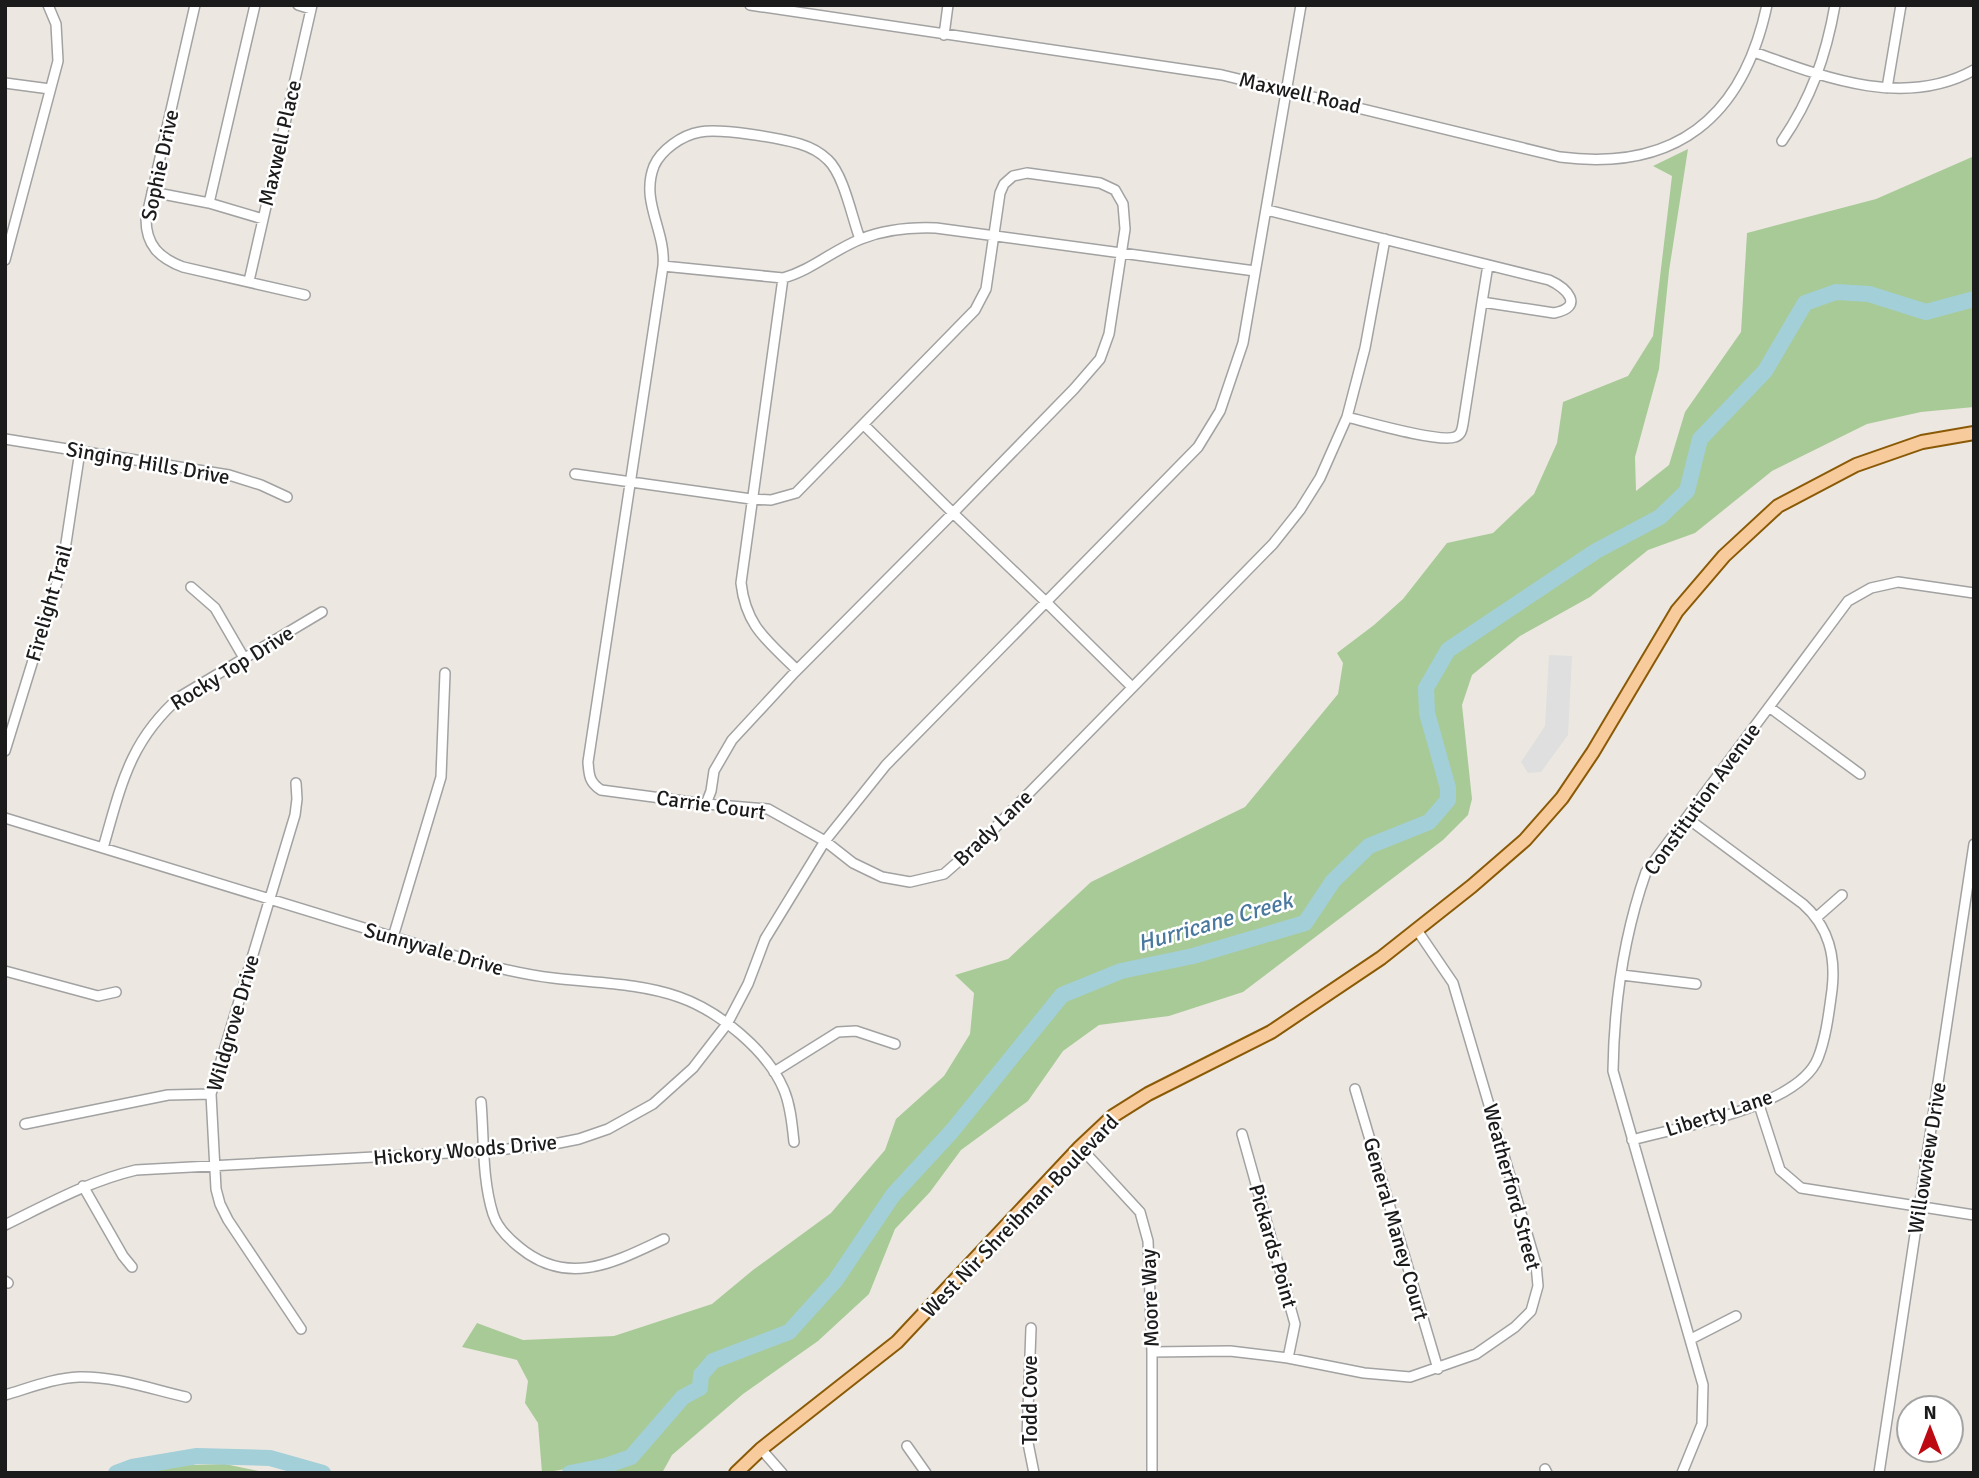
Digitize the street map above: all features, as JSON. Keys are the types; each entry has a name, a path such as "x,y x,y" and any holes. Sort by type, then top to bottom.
{"main road":[{"name":"West Nir Shreibman Boulevard","path":"736,1473 761,1449 897,1342 1080,1147 1113,1116 1148,1094 1271,1032 1381,958 1525,840 1562,799 1677,611 1724,556 1778,506 1856,465 1922,442 1974,433"}],"street":[{"path":"5,260 58,61 56,24 48,5"},
{"name":"Sophie Drive","path":"195,5 146,219 146,231 156,253 167,261 305,295"},
{"path":"209,203 255,5"},
{"path":"298,5 312,7"},
{"name":"Maxwell Road","path":"750,5 1222,75 1560,157 1604,160 1647,154 1682,139 1702,125 1734,91 1754,52 1767,5"},
{"path":"944,35 948,5"},
{"name":"Hickory Woods Drive","path":"5,1224 83,1186 136,1170 485,1151 549,1145 579,1139 630,1119 674,1088 693,1069 727,1024 744,992 765,939 825,841 886,765 1198,447 1220,411 1243,343 1301,5"},
{"path":"1782,141 1799,117 1818,74 1835,5"},
{"path":"1887,88 1901,5"},
{"name":"Maxwell Place","path":"249,281 312,7"},
{"path":"1754,52 1818,74 1887,88 1923,89 1954,81 1974,70"},
{"path":"5,83 51,89"},
{"path":"630,483 663,266 663,239 650,203 650,180 655,163 663,154 677,141 696,132 718,131 802,145 818,152 836,170 860,239"},
{"path":"575,474 751,499 771,500 796,493 975,310 986,289 1000,193 1004,184 1013,176 1027,173 1100,183 1115,190 1123,204 1125,229 1109,334 1100,359 1074,389 797,670 732,740 714,771 706,804"},
{"path":"152,192 209,203 263,219"},
{"path":"1266,210 1560,285 1570,297 1570,305 1564,311 1554,313 1482,302"},
{"path":"663,266 783,278 800,273 860,239 904,227 936,228 1255,271"},
{"name":"Brady Lane","path":"825,841 853,863 882,877 910,882 944,874 984,839 1100,723 1273,544 1300,510 1320,478 1347,417 1365,348 1385,239"},
{"path":"1347,417 1436,437 1456,437 1461,433 1488,265"},
{"path":"783,278 741,583 746,611 764,637 797,670"},
{"path":"864,425 1132,687"},
{"name":"Singing Hills Drive","path":"5,439 229,475 287,497"},
{"name":"Firelight Trail","path":"5,751 63,563 80,451"},
{"name":"Carrie Court","path":"630,483 589,762 589,777 593,785 601,790 768,809 825,841"},
{"name":"Constitution Avenue","path":"1682,1473 1702,1424 1703,1385 1614,1071 1622,975 1632,913 1646,872 1848,601 1871,588 1898,582 1974,593"},
{"path":"191,587 215,608 244,658"},
{"name":"Rocky Top Drive","path":"103,848 125,773 146,733 160,714 181,696 322,612"},
{"path":"393,937 441,777 445,673"},
{"path":"1769,707 1860,774"},
{"name":"Wildgrove Drive","path":"296,783 295,815 211,1094 220,1204 301,1329"},
{"name":"Sunnyvale Drive","path":"5,818 512,972 654,990 699,1006 727,1024 762,1055 774,1072 784,1089 790,1108 794,1142"},
{"name":"Liberty Lane","path":"1632,1140 1759,1105 1795,1087 1818,1060 1830,1008 1834,972 1830,942 1817,917 1687,818"},
{"name":"Willowview Drive","path":"1880,1473 1974,844"},
{"path":"1817,917 1842,895"},
{"name":"Weatherford Street","path":"1152,1352 1230,1351 1287,1358 1364,1373 1410,1377 1476,1354 1515,1327 1531,1311 1538,1286 1536,1264 1453,983 1416,930"},
{"path":"5,971 98,996 116,992"},
{"path":"1622,975 1696,984"},
{"path":"774,1072 838,1032 856,1031 895,1044"},
{"name":"General Maney Court","path":"1355,1089 1438,1369"},
{"path":"25,1124 168,1095 211,1094"},
{"path":"481,1102 487,1189 494,1217 512,1242 538,1260 568,1269 588,1269 607,1265 664,1239"},
{"path":"1759,1105 1780,1170 1801,1188 1974,1215"},
{"name":"Pickards Point","path":"1242,1134 1295,1324 1287,1358"},
{"name":"Moore Way","path":"1080,1147 1140,1212 1148,1241 1153,1473"},
{"path":"83,1186 132,1267"},
{"path":"1690,1339 1736,1316"},
{"name":"Todd Cove","path":"1031,1328 1027,1438 1034,1473"},
{"path":"5,1395 78,1377 108,1379 186,1397"},
{"path":"907,1446 926,1473"},
{"path":"761,1449 782,1473"}],"green space":[{"path":"1974,136 1974,407 1921,412 1867,424 1772,471 1695,533 1648,550 1590,597 1520,636 1472,675 1462,705 1472,799 1468,815 1443,840 1243,992 1169,1016 1099,1025 1063,1051 1028,1101 961,1150 930,1192 895,1229 869,1294 818,1341 743,1394 672,1455 662,1473 589,1473 584,1466 542,1473 538,1423 525,1403 528,1381 517,1360 462,1347 477,1323 523,1340 614,1336 712,1304 753,1270 831,1213 885,1150 896,1119 944,1076 970,1034 974,993 955,975 1008,959 1091,882 1245,807 1338,694 1343,663 1337,653 1403,599 1447,543 1493,533 1534,494 1557,443 1563,402 1628,376 1653,336 1672,176 1653,166 1688,149 1669,271 1659,369 1635,457 1636,491 1669,465 1685,412 1741,332 1747,233 1876,199 1972,157"},
{"path":"225,1464 268,1473 146,1473 161,1466"}],"shaded area":[{"path":"1549,655 1572,656 1568,735 1541,772 1528,773 1521,762 1545,726"}],"waterway":[{"name":"Hurricane Creek","path":"570,1473 605,1466 631,1457 683,1397 700,1388 701,1375 713,1361 789,1332 835,1281 893,1195 952,1131 1062,995 1121,971 1193,956 1305,923 1333,881 1369,846 1429,822 1448,800 1448,788 1427,713 1426,688 1448,650 1596,551 1660,517 1687,491 1700,439 1765,371 1805,303 1836,292 1869,294 1926,312 1974,299"},
{"name":"Hurricane Creek","path":"116,1473 132,1467 197,1456 270,1458 323,1473"}]}
